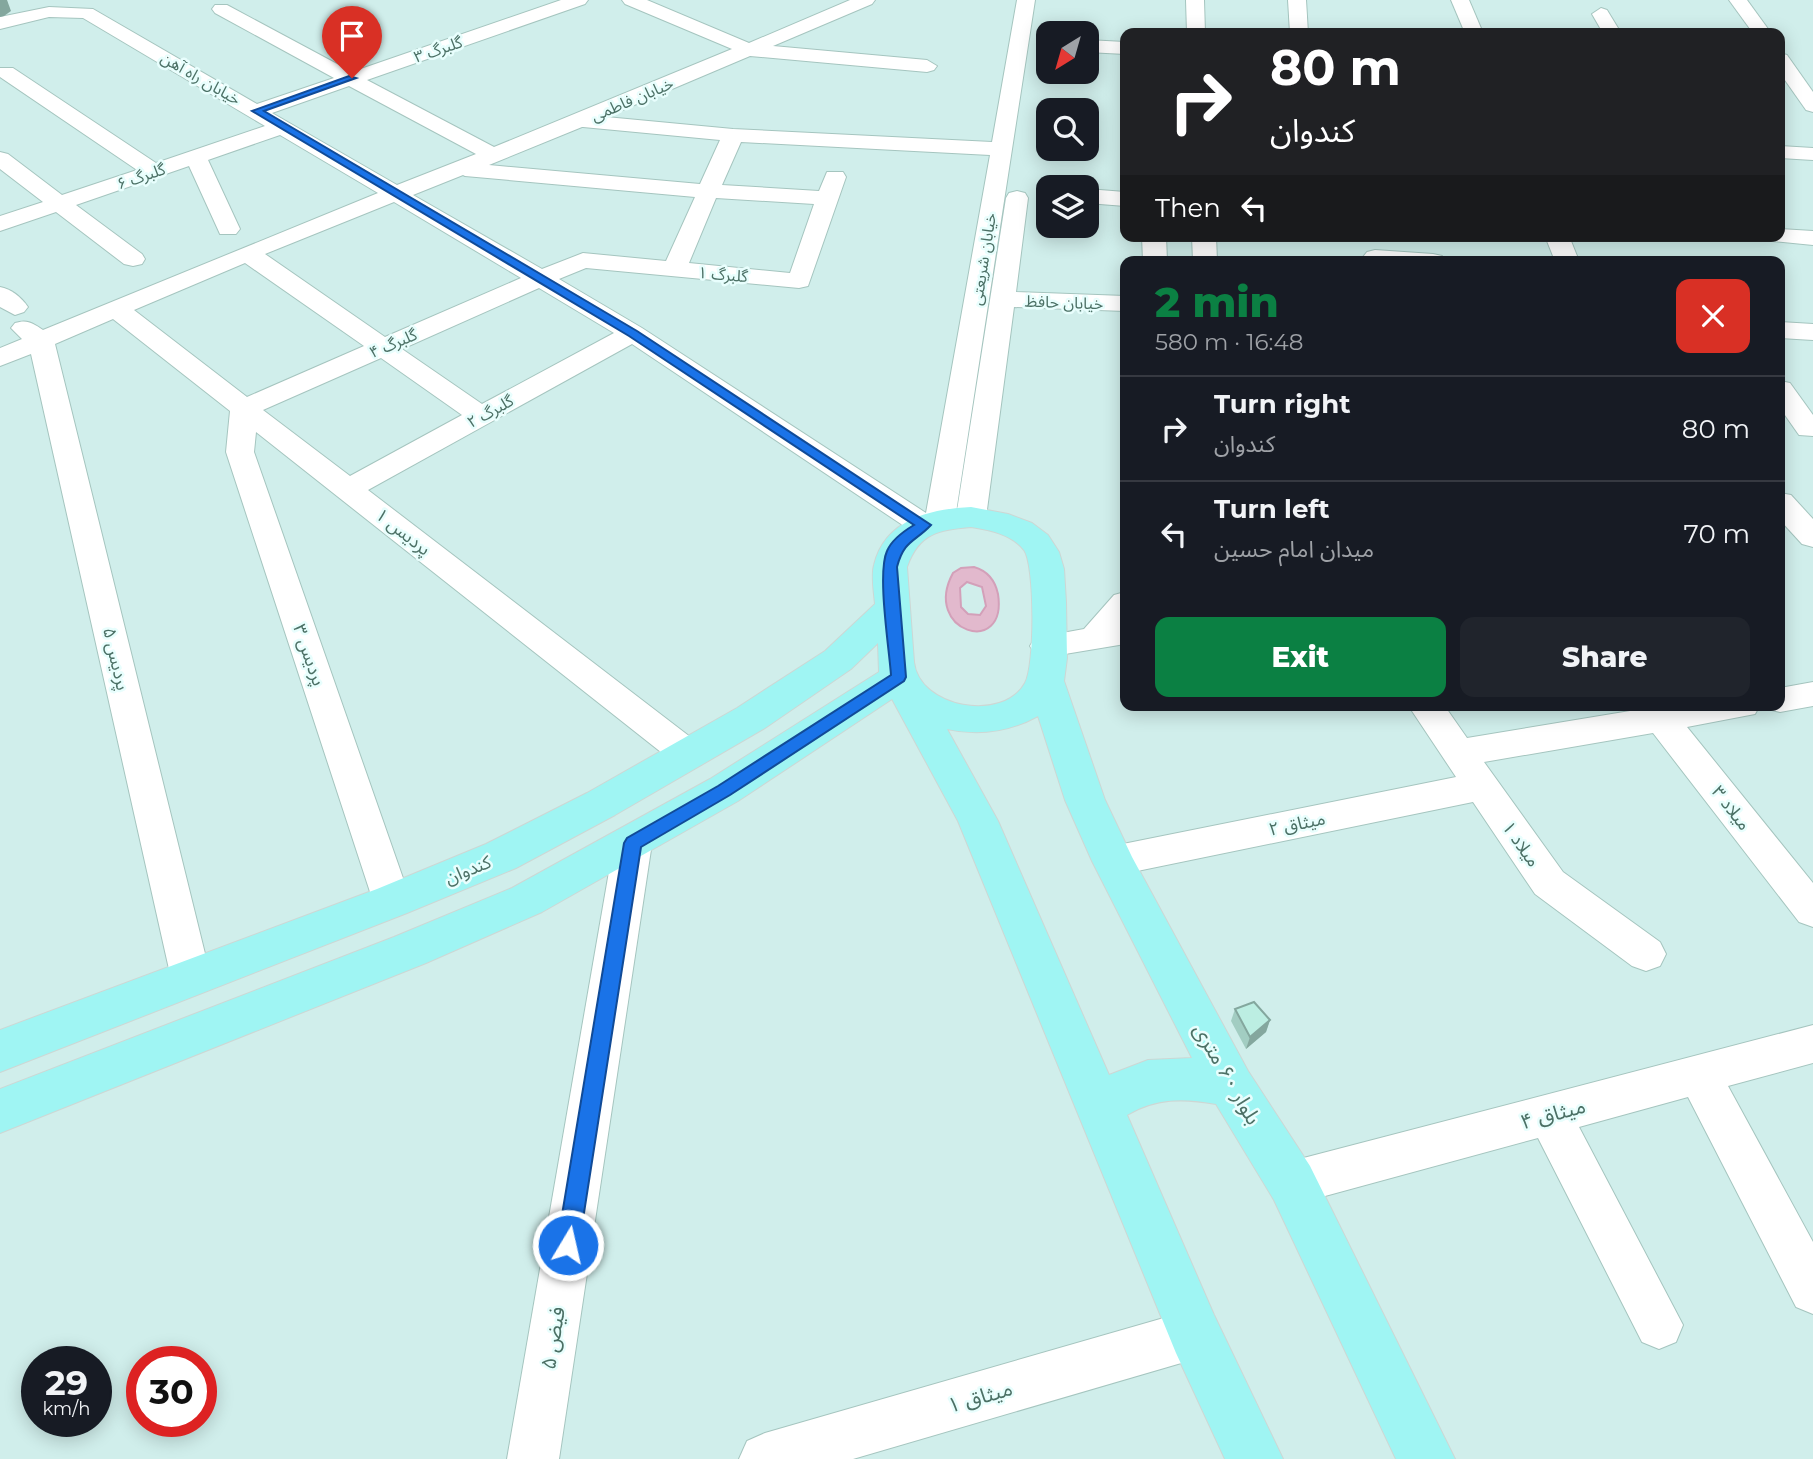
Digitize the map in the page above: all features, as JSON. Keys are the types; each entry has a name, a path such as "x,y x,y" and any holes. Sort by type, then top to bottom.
{"main road":[{"path":"903,685 925,706 947,716 984,718 1018,709 1035,697 1046,663 1045,557 1035,541 1017,529 996,521 945,520 906,536 894,550 890,567 903,685 978,821 1195,1334 1254,1459"},
{"name":"کندوان","path":"0,1051 392,901 501,856 689,755 838,660 893,607"},
{"name":"بلوار ۶۰ متری","path":"1046,663 1085,800 1113,861 1231,1086 1292,1183 1426,1459"},
{"path":"0,1111 410,950 527,900 633,843 903,685"},
{"path":"1098,1106 1146,1081 1166,1076 1187,1076 1231,1086"}],"street":[{"path":"523,0 548,11"},
{"name":"گلبرگ ۳","path":"257,111 579,0"},
{"path":"631,0 750,50 927,66"},
{"name":"خیابان فاطمی","path":"384,187 458,168 493,155 866,0"},
{"name":"خیابان شریعتی","path":"945,520 1026,0"},
{"name":"خیابان شریعتی","path":"945,520 1003,299 1046,0"},
{"path":"1195,0 1196,28"},
{"path":"1297,0 1299,28"},
{"path":"1460,0 1472,28"},
{"path":"1735,1 1758,28"},
{"path":"221,9 493,155"},
{"name":"خیابان راه آهن","path":"0,23 49,12 87,12 945,520"},
{"path":"1601,14 1609,28"},
{"path":"1099,47 1120,48"},
{"path":"6,72 153,172"},
{"path":"1795,78 1813,106"},
{"path":"579,121 733,135 1001,149"},
{"name":"گلبرگ ۶","path":"0,224 282,127"},
{"path":"674,269 733,135"},
{"path":"1785,152 1813,154"},
{"path":"196,157 228,229"},
{"path":"0,159 133,259"},
{"path":"458,168 708,191"},
{"path":"15,320 116,309 247,253 384,187"},
{"path":"0,358 15,320 384,187"},
{"name":"گلبرگ ۱","path":"541,279 583,260 799,281 831,187 708,191"},
{"path":"1099,197 1120,198"},
{"path":"1785,236 1813,238"},
{"path":"1374,251 1404,256"},
{"path":"247,253 481,416"},
{"name":"گلبرگ ۴","path":"244,408 541,279"},
{"name":"خیابان حافظ","path":"1003,299 1120,304"},
{"name":"پردیس ۱","path":"116,309 689,755"},
{"name":"پردیس ۵","path":"15,320 191,978"},
{"path":"1785,330 1813,332"},
{"name":"گلبرگ ۲","path":"348,489 633,333"},
{"path":"1785,395 1811,429"},
{"name":"پردیس ۳","path":"244,408 240,452 392,901"},
{"path":"1785,429 1811,429"},
{"path":"1785,508 1802,529"},
{"path":"1046,663 1110,636 1120,614"},
{"path":"1785,698 1813,694"},
{"name":"میلاد ۱","path":"1429,711 1549,883 1646,954"},
{"path":"1458,753 1655,712"},
{"name":"میلاد ۳","path":"1655,712 1813,911"},
{"name":"میثاق ۲","path":"1113,861 1481,786"},
{"name":"فیض ۵","path":"533,1459 633,843"},
{"name":"میثاق ۴","path":"1292,1183 1813,1044"},
{"path":"1699,1075 1813,1290"},
{"path":"1549,1114 1659,1325"},
{"name":"میثاق ۱","path":"765,1459 1195,1334"}],"shaded area":[{"path":"0,0 1813,0 1813,1459 0,1459"},
{"path":"974,567 983,571 993,580 997,589 998,614 991,626 980,631 967,630 956,622 948,610 946,593 953,573 961,568","holes":["967,582 982,587 986,606 980,615 968,614 961,607 960,588"]}],"building":[{"path":"1254,1002 1270,1020 1250,1037 1235,1009"}],"route":[{"path":"352,78 257,111 633,333 924,525 906,536 894,550 890,567 898,677 785,753 633,843 568,1245"}]}
